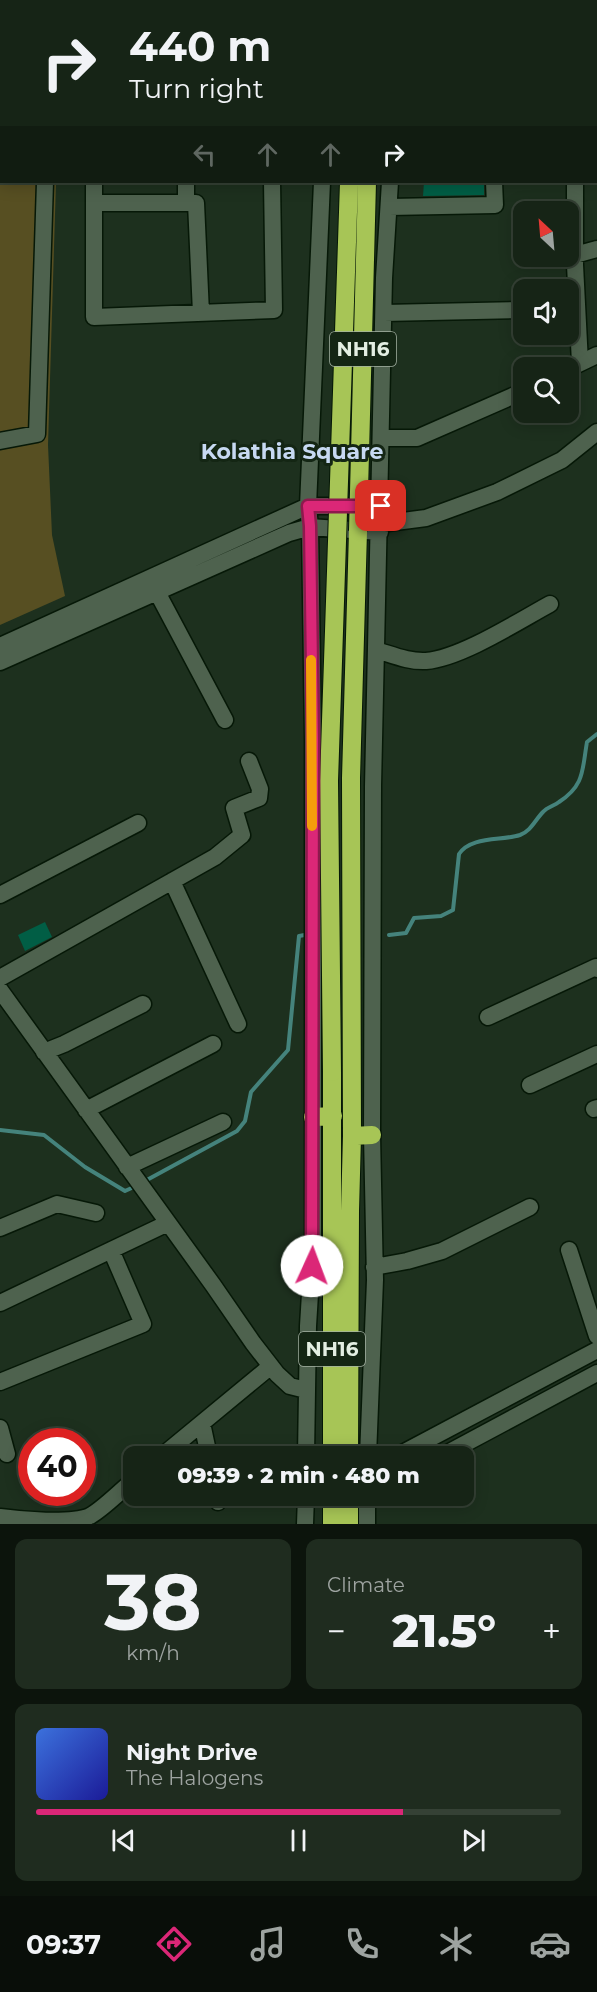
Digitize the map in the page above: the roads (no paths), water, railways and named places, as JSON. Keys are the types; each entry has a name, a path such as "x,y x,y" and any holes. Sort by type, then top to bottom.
{"highway":[{"name":"NH16","path":"332,1446 333,1116 329,771 349,183"},
{"name":"NH16","path":"349,1446 352,1136 351,778 367,183"},
{"path":"313,1117 333,1116"},
{"path":"352,1136 372,1135"},
{"path":"332,1506 332,1524"},
{"path":"349,1506 349,1524"}],"street":[{"path":"0,441 37,434 45,183"},
{"path":"94,183 94,317 273,310 272,183"},
{"path":"186,183 186,202"},
{"path":"306,1446 306,1390 313,1245 313,740 308,506 322,183"},
{"path":"368,1446 374,1267 373,786 384,313 390,183"},
{"path":"388,207 495,206 494,183"},
{"path":"575,183 575,201"},
{"path":"94,203 196,202 201,313"},
{"path":"579,254 597,249"},
{"path":"574,357 575,267"},
{"path":"384,313 513,310"},
{"path":"579,364 597,355"},
{"path":"382,438 417,438 513,396"},
{"path":"0,662 289,533 310,526 380,528 426,518 497,492 562,460 597,432"},
{"path":"0,646 308,506 381,506"},
{"path":"157,592 225,720"},
{"path":"376,650 409,660 425,661 446,658 550,604"},
{"path":"0,978 215,857 242,836 234,808 259,798 260,789 249,761"},
{"path":"0,895 138,823"},
{"path":"172,881 238,1024"},
{"path":"488,1017 596,966 597,969"},
{"path":"0,990 271,1366 290,1386 306,1390"},
{"path":"44,1052 143,1004"},
{"path":"86,1110 213,1044"},
{"path":"530,1085 597,1054"},
{"path":"129,1170 223,1122"},
{"path":"0,1227 57,1204 84,1198"},
{"path":"57,1204 96,1213"},
{"path":"374,1267 407,1262 442,1251 530,1207"},
{"path":"0,1304 168,1223"},
{"path":"0,1382 143,1324 111,1250"},
{"path":"569,1250 597,1336"},
{"path":"416,1446 597,1350"},
{"path":"174,1446 271,1366"},
{"path":"461,1446 597,1373"},
{"path":"202,1423 207,1446"},
{"path":"0,1428 7,1454"},
{"path":"0,1517 58,1523 88,1517 123,1489"},
{"path":"305,1524 306,1506"},
{"path":"367,1524 368,1506"}],"waterway":[{"path":"389,935 406,933 414,918 441,916 453,910 459,854 471,844 512,837 527,831 545,810 574,789 583,769 587,742 597,734"},
{"path":"145,1181 237,1131 245,1121 251,1092 288,1050 299,936 310,934"},
{"path":"0,1130 44,1135 85,1167 125,1191 136,1186"}],"district":[{"name":"Kolathia Square","path":"292,451"}]}
